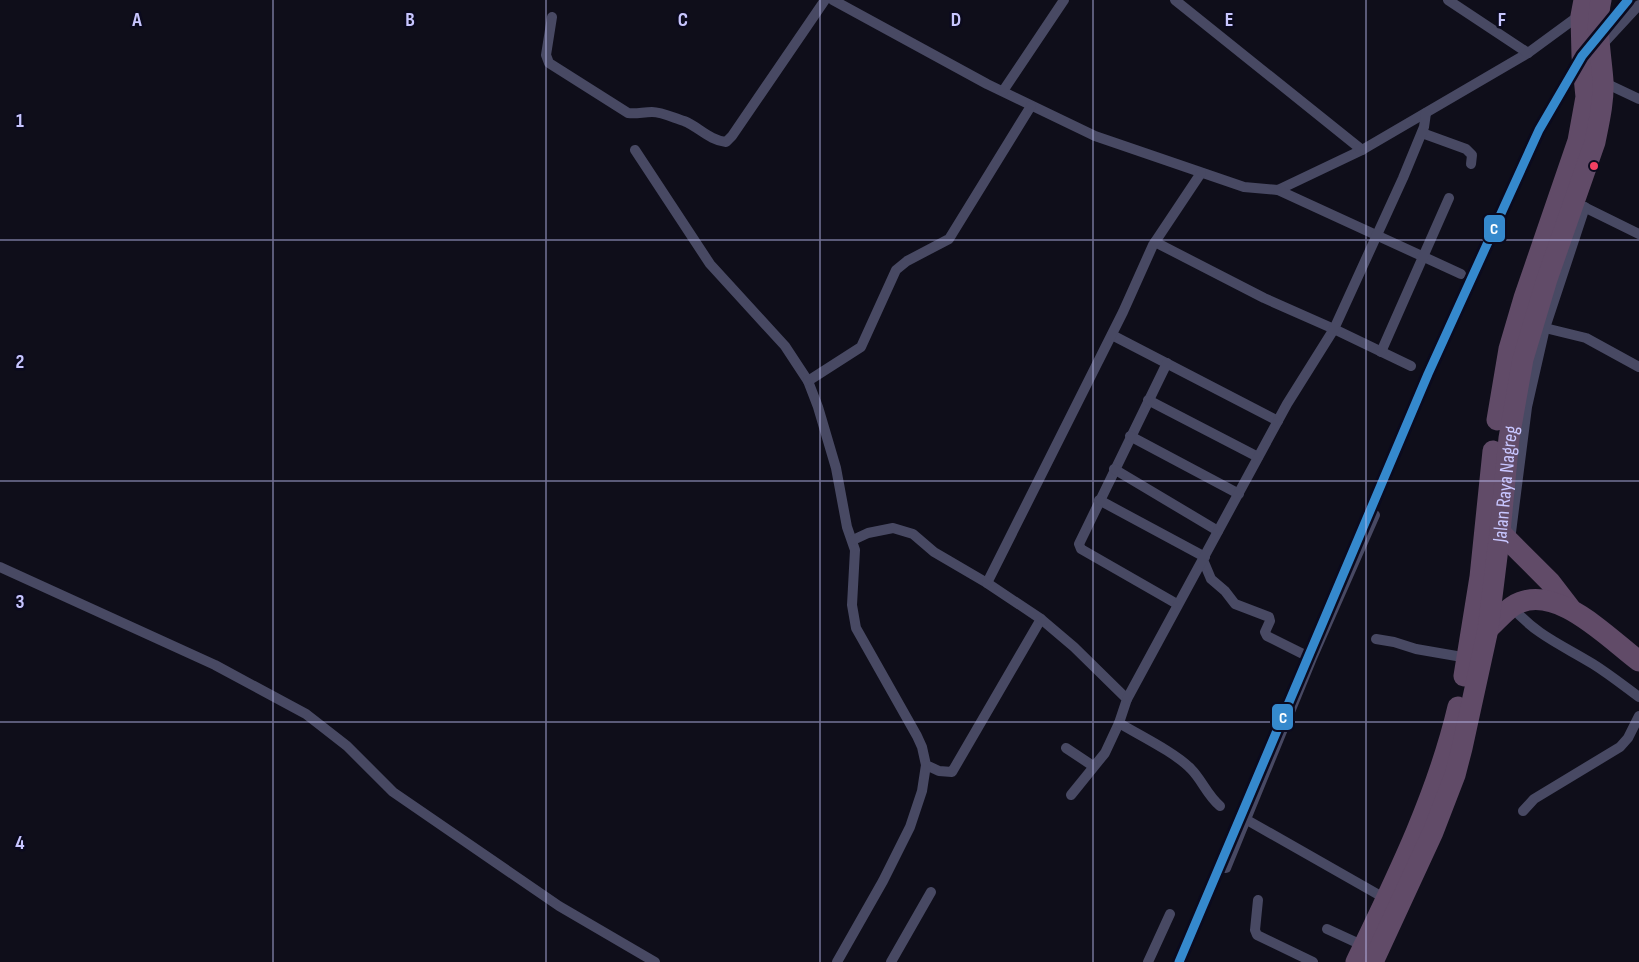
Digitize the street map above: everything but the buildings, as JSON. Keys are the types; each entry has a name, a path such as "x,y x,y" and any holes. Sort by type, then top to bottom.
{"highway":[{"name":"Jalan Raya Nagreg","path":"1364,957 1409,886 1455,775 1488,629 1505,536 1509,438 1523,359 1579,205 1602,106 1603,82 1600,48 1591,7"},
{"name":"Jalan Raya Nagreg","path":"1364,957 1386,899 1413,842 1454,722 1468,658 1480,577 1495,435 1509,349 1524,298 1573,157 1586,97 1582,56 1591,7"},
{"path":"1505,536 1550,582 1570,608 1639,661"},
{"path":"1488,629 1512,607 1521,602 1539,599 1570,608"}],"street":[{"path":"552,17 546,55 549,63 628,113 652,112 680,120 692,124 715,141 726,142 825,0"},
{"path":"833,0 848,4 1003,92 1095,136 1244,187 1278,190 1461,274"},
{"path":"1003,92 1065,0"},
{"path":"1175,0 1362,150"},
{"path":"1448,0 1528,53"},
{"path":"1600,48 1639,4"},
{"path":"1278,190 1362,150 1426,113 1528,53 1591,7"},
{"path":"1603,82 1639,99"},
{"path":"808,381 861,347 896,270 907,261 949,239 1031,106"},
{"path":"1071,795 1105,753 1127,699 1177,604 1204,559 1278,421 1334,328 1378,236 1422,133 1426,113"},
{"path":"1422,133 1466,149 1472,154 1470,164"},
{"path":"635,150 710,264 785,346 808,381 836,468 846,527 853,540 855,562 852,605 856,628 922,747 926,765 922,791 910,827 883,881 837,962"},
{"path":"987,583 1112,334 1155,242 1201,173"},
{"path":"1381,351 1449,198"},
{"path":"1505,536 1524,420 1545,328 1579,205 1639,234"},
{"path":"1155,242 1264,298 1334,328 1411,366"},
{"path":"1545,328 1561,330 1586,338 1639,367"},
{"path":"1112,334 1278,421"},
{"path":"1167,363 1079,541 1079,546 1177,604"},
{"path":"1148,400 1258,457"},
{"path":"1130,436 1239,494"},
{"path":"1114,469 1218,531"},
{"path":"1099,500 1204,559 1211,579 1235,604 1269,617 1266,636 1308,656"},
{"path":"1226,868 1308,656 1375,515"},
{"path":"853,540 880,530 893,528 913,534 934,552 987,583 1041,619 1074,647 1127,699"},
{"path":"0,567 215,665 306,714 347,746 393,792 559,906 655,962"},
{"path":"1512,607 1526,624 1595,665 1639,697"},
{"path":"926,765 939,771 952,772 1041,619"},
{"path":"1376,639 1468,658"},
{"path":"1523,811 1558,783 1620,747 1628,738 1639,716"},
{"path":"1119,723 1183,761 1220,806"},
{"path":"1066,748 1093,766"},
{"path":"1244,821 1386,899"},
{"path":"891,962 931,892"},
{"path":"1258,900 1256,933 1313,962"},
{"path":"1148,962 1170,914"},
{"path":"1327,929 1364,957"}],"transit line":[{"name":"C","path":"1179,962 1428,374 1539,130 1582,56 1628,0"}]}
